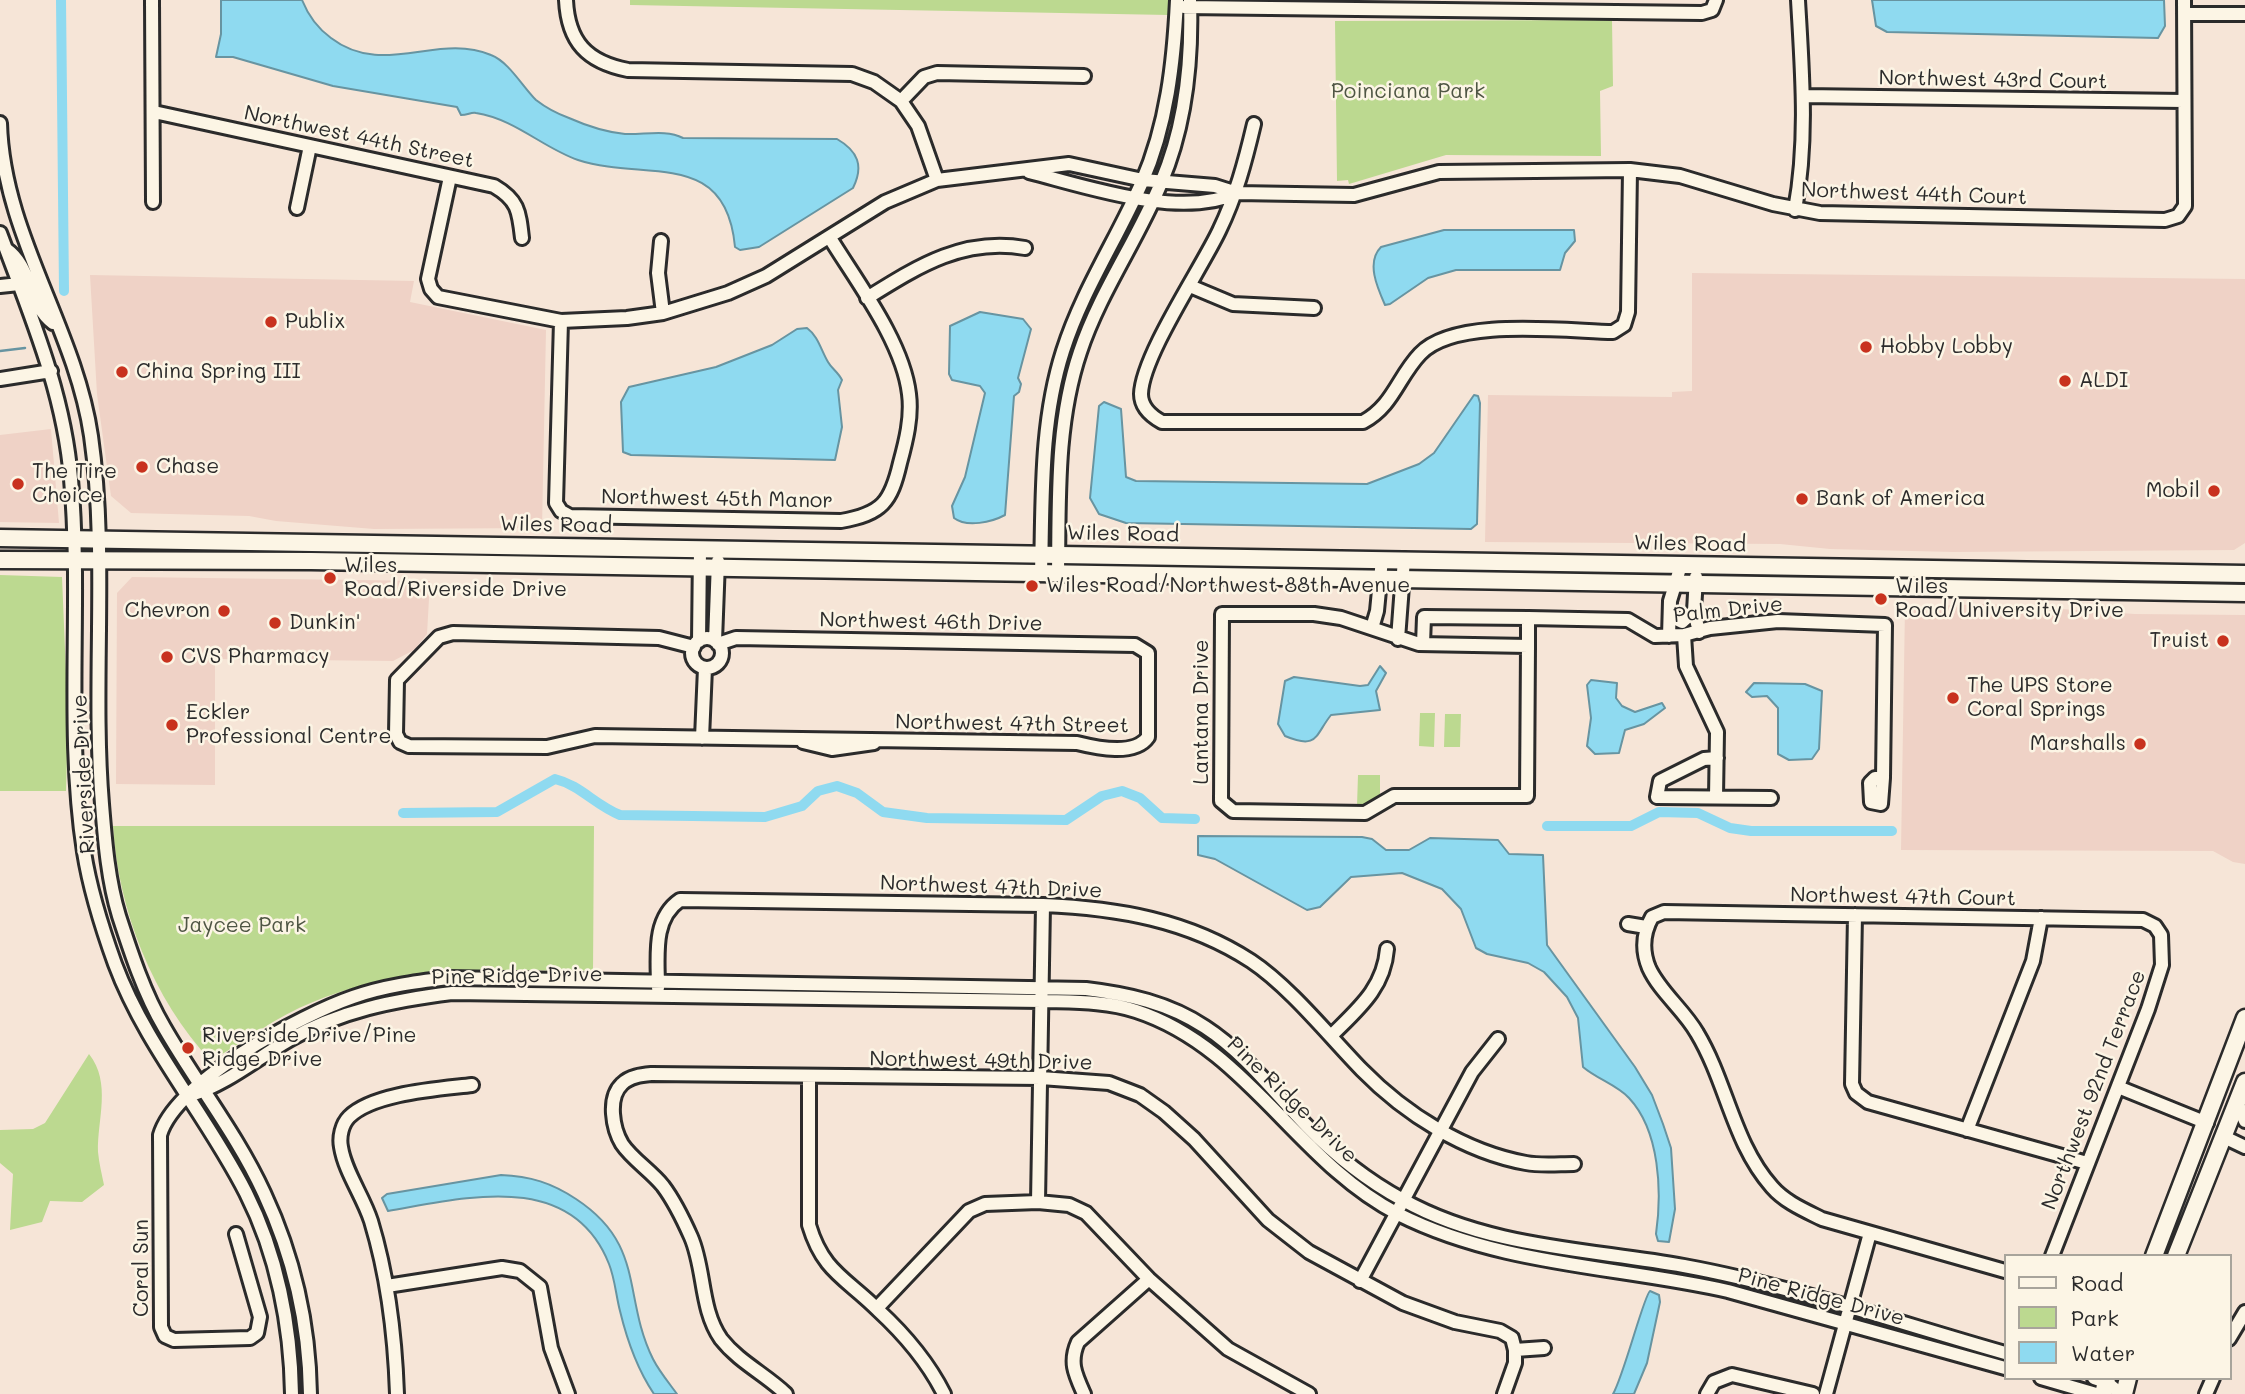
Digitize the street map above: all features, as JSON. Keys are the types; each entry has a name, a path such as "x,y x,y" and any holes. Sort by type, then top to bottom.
{"main road":[{"name":"Wiles Road","path":"0,538 2245,574"},
{"name":"Wiles Road","path":"0,560 718,567 1402,581 2245,593"},
{"path":"2155,1254 2245,1018"},
{"path":"2177,1254 2245,1082"},
{"path":"2222,1084 2224,1097 2220,1119 2224,1138"},
{"path":"2203,1186 2202,1174 2213,1143 2207,1123"}],"street":[{"path":"152,0 153,202"},
{"path":"566,0 567,23 587,52 605,64 628,70 852,74 874,82 901,101 918,126 937,180"},
{"path":"1184,4 1449,5 1702,13 1712,10 1716,0"},
{"path":"1795,210 1802,170 1803,96 1798,0"},
{"path":"2183,101 2184,0"},
{"path":"1050,573 1047,419 1058,367 1081,303 1143,180 1164,111 1184,4"},
{"path":"1050,554 1061,449 1073,374 1096,311 1162,182 1181,115 1184,4"},
{"path":"2184,14 2245,14"},
{"path":"901,101 924,77 937,74 1084,76"},
{"name":"Northwest 43rd Court","path":"1803,96 2183,101"},
{"name":"Northwest 44th Court","path":"450,177 428,279 431,289 439,297 561,321 627,318 663,313 728,293 766,276 885,202 937,180 1069,164 1143,180 1214,186 1237,193 1354,195 1439,172 1630,170 1680,176 1795,210 1821,213 2165,220 2178,216 2185,206 2183,101"},
{"name":"Northwest 44th Street","path":"153,112 495,186 511,196 519,207 523,238"},
{"name":"Riverside Drive","path":"0,123 6,182 17,222 82,396 90,435 97,560 99,778 106,854 118,912 140,974 164,1027 248,1162 276,1222 301,1312 310,1394"},
{"path":"1254,124 1237,193 1190,286 1167,324 1143,383 1141,396 1151,416 1162,422 1349,424 1374,416 1392,398 1422,352 1445,338 1473,330 1613,332 1624,325 1628,312 1630,170"},
{"path":"297,208 310,146"},
{"name":"Northwest 44th Court","path":"1022,170 1135,197 1219,201 1237,193"},
{"name":"Riverside Drive","path":"0,233 51,371 69,458 74,539 77,798 84,855 99,916 117,968 150,1036 246,1193 267,1245 289,1343 292,1394"},
{"path":"830,238 867,298 925,263 954,251 1003,244 1025,248"},
{"path":"661,240 658,273 663,313"},
{"path":"6,249 19,258 43,316 56,326"},
{"path":"0,286 19,284"},
{"path":"1190,286 1233,304 1314,308"},
{"name":"Northwest 45th Manor","path":"561,321 556,503 561,511 570,516 841,521 874,512 891,494 908,429 910,396 903,364 867,298"},
{"path":"0,379 51,371"},
{"path":"700,548 699,625 694,660 705,668 713,667 720,661 722,652 717,642 716,625 718,549"},
{"path":"1382,559 1377,611 1372,628 1398,639 1423,644 1528,646 1528,618"},
{"path":"1398,639 1404,559"},
{"path":"1669,636 1675,584 1689,565"},
{"path":"1689,565 1695,584 1694,611 1699,632"},
{"path":"1377,611 1389,618 1401,610"},
{"path":"1670,616 1682,622 1694,611"},
{"name":"Lantana Drive","path":"1372,628 1341,618 1314,614 1222,614 1221,800 1226,808 1233,811 1364,813 1394,796 1527,796 1528,646"},
{"name":"Palm Drive","path":"1423,644 1424,617 1629,620 1649,634 1669,636 1778,621 1885,625 1883,778"},
{"path":"699,625 716,625"},
{"name":"Northwest 47th Street","path":"696,644 659,638 453,633 439,636 397,680 396,734 400,742 409,746 547,747 595,736 1077,743 1095,748 1134,748 1143,744"},
{"path":"1685,635 1686,666 1717,732 1716,797"},
{"name":"Northwest 46th Drive","path":"717,642 736,638 1135,645 1148,653 1148,737 1143,744"},
{"path":"696,644 717,642"},
{"path":"702,738 705,668"},
{"path":"1717,758 1704,759 1660,781 1657,797 1770,798"},
{"name":"Northwest 47th Drive","path":"658,995 662,918 680,900 1100,907 1155,918 1208,938 1253,962 1332,1035 1387,1093 1441,1131 1494,1156 1530,1164 1574,1164"},
{"path":"1038,1202 1043,905"},
{"name":"Northwest 47th Court","path":"1646,927 1652,916 1664,912 2143,920 2155,926 2161,935"},
{"path":"1855,915 1852,1084 1856,1093 1868,1102 2087,1163"},
{"path":"1966,1130 2033,961 2041,918"},
{"path":"1628,923 1646,927 1644,940 1650,969 1697,1031 1720,1078 1740,1139 1773,1188 1796,1206 1822,1219 2004,1271"},
{"name":"Northwest 92nd Terrace","path":"2053,1254 2162,965 2161,935"},
{"path":"1332,1035 1377,987 1386,969 1387,949"},
{"name":"Pine Ridge Drive","path":"188,1097 314,1012 379,989 448,978 1086,989 1138,997 1180,1013 1205,1027 1245,1060 1309,1129 1361,1173 1402,1200 1450,1222 1490,1235 1685,1266 1849,1308 2004,1353"},
{"name":"Pine Ridge Drive","path":"202,1087 308,1030 363,1009 405,999 452,993 1042,1001 1113,1005 1135,1010 1184,1031 1236,1070 1329,1166 1396,1213 1446,1235 1499,1251 1684,1281 1845,1322 2004,1368"},
{"path":"1360,1281 1472,1072 1498,1038"},
{"name":"Northwest 49th Drive","path":"786,1394 741,1361 720,1337 707,1309 693,1241 679,1209 661,1184 624,1146 615,1130 613,1109 621,1084 635,1076 652,1073 1041,1078 1109,1083 1140,1095 1194,1139 1268,1220 1309,1252 1403,1303 1442,1317 1500,1331 1512,1338 1515,1350"},
{"path":"808,1077 808,1225 816,1248 826,1265 877,1308 910,1342 944,1394"},
{"path":"397,1394 387,1286 370,1220 341,1147 341,1131 349,1117 368,1106 400,1096 472,1085"},
{"path":"2118,1087 2207,1123"},
{"name":"Coral Sun","path":"188,1097 171,1111 160,1136 161,1327 166,1336 174,1340 250,1338 260,1326 254,1290 236,1234"},
{"path":"2238,1102 2245,1121"},
{"path":"2224,1138 2245,1147"},
{"path":"877,1308 969,1211 985,1203 1038,1202 1069,1205 1086,1213 1149,1279 1228,1349 1304,1393"},
{"path":"1826,1394 1870,1233"},
{"path":"387,1286 502,1268 520,1270 540,1287 551,1348 568,1394"},
{"path":"1084,1394 1072,1368 1072,1355 1078,1342 1089,1329 1149,1279"},
{"path":"254,1290 278,1286"},
{"path":"2231,1336 2245,1312"},
{"path":"1504,1394 1515,1363 1515,1350 1544,1348"},
{"path":"1707,1394 1714,1382 1732,1375 1813,1394"},
{"path":"2058,1380 2101,1385 2122,1394"}],"shaded area":[{"path":"1692,273 2245,279 2245,543 2234,550 1953,552 1830,549 1780,544 1485,542 1488,395 1672,397 1672,392 1692,391"},
{"path":"90,275 414,281 410,302 546,330 542,528 374,529 276,521 249,516 131,513 111,496 97,394"},
{"path":"51,429 59,523 0,522 0,435"},
{"path":"132,577 430,581 427,634 414,650 393,661 215,659 215,785 116,784 117,593"},
{"path":"1987,604 2135,614 2245,615 2245,864 2233,862 2213,851 1901,850 1905,607"}],"green space":[{"path":"630,0 1169,0 1169,15 630,5"},
{"name":"Poinciana Park","path":"1612,20 1613,86 1600,91 1601,156 1446,155 1349,184 1348,180 1337,181 1335,21"},
{"path":"0,575 62,577 68,722 66,791 0,791"},
{"path":"1420,713 1435,713 1434,747 1419,746"},
{"path":"1445,714 1461,714 1460,747 1444,747"},
{"path":"1358,775 1380,775 1380,800 1368,806 1357,806"},
{"name":"Jaycee Park","path":"113,826 594,826 593,971 451,972 417,975 348,989 313,1002 273,1022 211,1061 190,1037 172,1010 142,952 122,889"},
{"path":"89,1054 96,1065 102,1089 98,1152 104,1185 82,1202 50,1201 42,1222 10,1230 13,1174 0,1163 0,1130 33,1129 45,1123"}],"water":[{"path":"221,0 302,0 314,21 331,38 351,49 370,54 391,55 451,48 471,49 491,55 504,63 543,105 583,124 610,132 662,133 683,138 837,139 854,154 858,173 853,188 759,247 740,250 735,247 728,215 716,194 699,181 678,174 603,166 578,160 490,116 476,113 461,115 457,107 333,86 233,57 216,57 221,34"},
{"path":"1872,0 2164,0 2165,26 2158,38 1887,32 1876,26"},
{"path":"1444,230 1574,230 1575,241 1565,253 1560,270 1456,270 1428,278 1385,305 1376,283 1374,267 1374,260 1381,247"},
{"path":"980,312 1023,319 1031,329 1018,378 1021,384 1019,392 1014,396 1005,515 987,522 966,523 954,518 952,506 965,477 985,393 980,386 952,380 949,374 950,326"},
{"path":"807,328 842,380 838,390 842,427 835,460 631,455 623,452 621,402 629,387 716,367 772,345 797,329"},
{"path":"1474,395 1478,396 1480,403 1477,524 1471,529 1126,523 1099,514 1090,498 1099,406 1104,402 1121,409 1126,477 1136,481 1367,484 1419,464 1434,453"},
{"path":"1380,666 1386,673 1376,691 1380,710 1331,715 1310,741 1285,736 1278,724 1285,681 1294,677 1368,685"},
{"path":"1591,680 1617,683 1616,698 1622,706 1635,712 1662,703 1665,708 1644,724 1625,730 1619,753 1595,754 1587,746 1591,718 1587,685"},
{"path":"1754,683 1805,684 1822,691 1819,749 1812,759 1789,760 1778,754 1778,708 1767,696 1752,697 1746,692"},
{"path":"1198,836 1362,837 1372,839 1386,850 1409,850 1430,838 1498,840 1509,854 1543,855 1547,945 1635,1067 1652,1095 1671,1148 1675,1209 1669,1242 1658,1241 1656,1234 1658,1181 1653,1144 1647,1127 1624,1093 1583,1067 1578,1018 1567,997 1544,972 1528,963 1487,954 1476,948 1461,909 1442,889 1402,873 1351,877 1320,907 1307,910 1215,859 1198,855"},
{"path":"501,1175 540,1181 576,1199 598,1216 623,1253 644,1336 655,1363 677,1394 654,1394 648,1384 626,1333 609,1264 592,1234 569,1214 543,1202 513,1197 450,1200 388,1211 382,1198 387,1194"},
{"path":"1650,1291 1659,1295 1660,1302 1647,1363 1634,1394 1613,1394 1643,1306"}],"waterway":[{"path":"61,0 64,291"},
{"path":"0,351 25,348"},
{"path":"403,813 497,812 555,779 572,786 620,815 765,817 802,806 818,791 837,786 857,793 883,812 927,818 1066,820 1102,796 1122,791 1140,798 1162,818 1195,819"},
{"path":"1547,826 1631,826 1659,812 1698,813 1730,828 1751,831 1892,831"}],"place":[{"name":"Publix","path":"271,322"},
{"name":"Hobby Lobby","path":"1866,347"},
{"name":"China Spring III","path":"122,372"},
{"name":"ALDI","path":"2065,381"},
{"name":"Chase","path":"142,467"},
{"name":"The Tire Choice","path":"18,484"},
{"name":"Mobil","path":"2214,491"},
{"name":"Bank of America","path":"1802,499"},
{"name":"Wiles Road/Riverside Drive","path":"330,578"},
{"name":"Wiles Road/Northwest 88th Avenue","path":"1032,586"},
{"name":"Wiles Road/University Drive","path":"1881,599"},
{"name":"Chevron","path":"224,611"},
{"name":"Dunkin'","path":"275,623"},
{"name":"Truist","path":"2223,641"},
{"name":"CVS Pharmacy","path":"167,657"},
{"name":"The UPS Store Coral Springs","path":"1953,698"},
{"name":"Eckler Professional Centre","path":"172,725"},
{"name":"Marshalls","path":"2140,744"},
{"name":"Riverside Drive/Pine Ridge Drive","path":"188,1048"}]}
